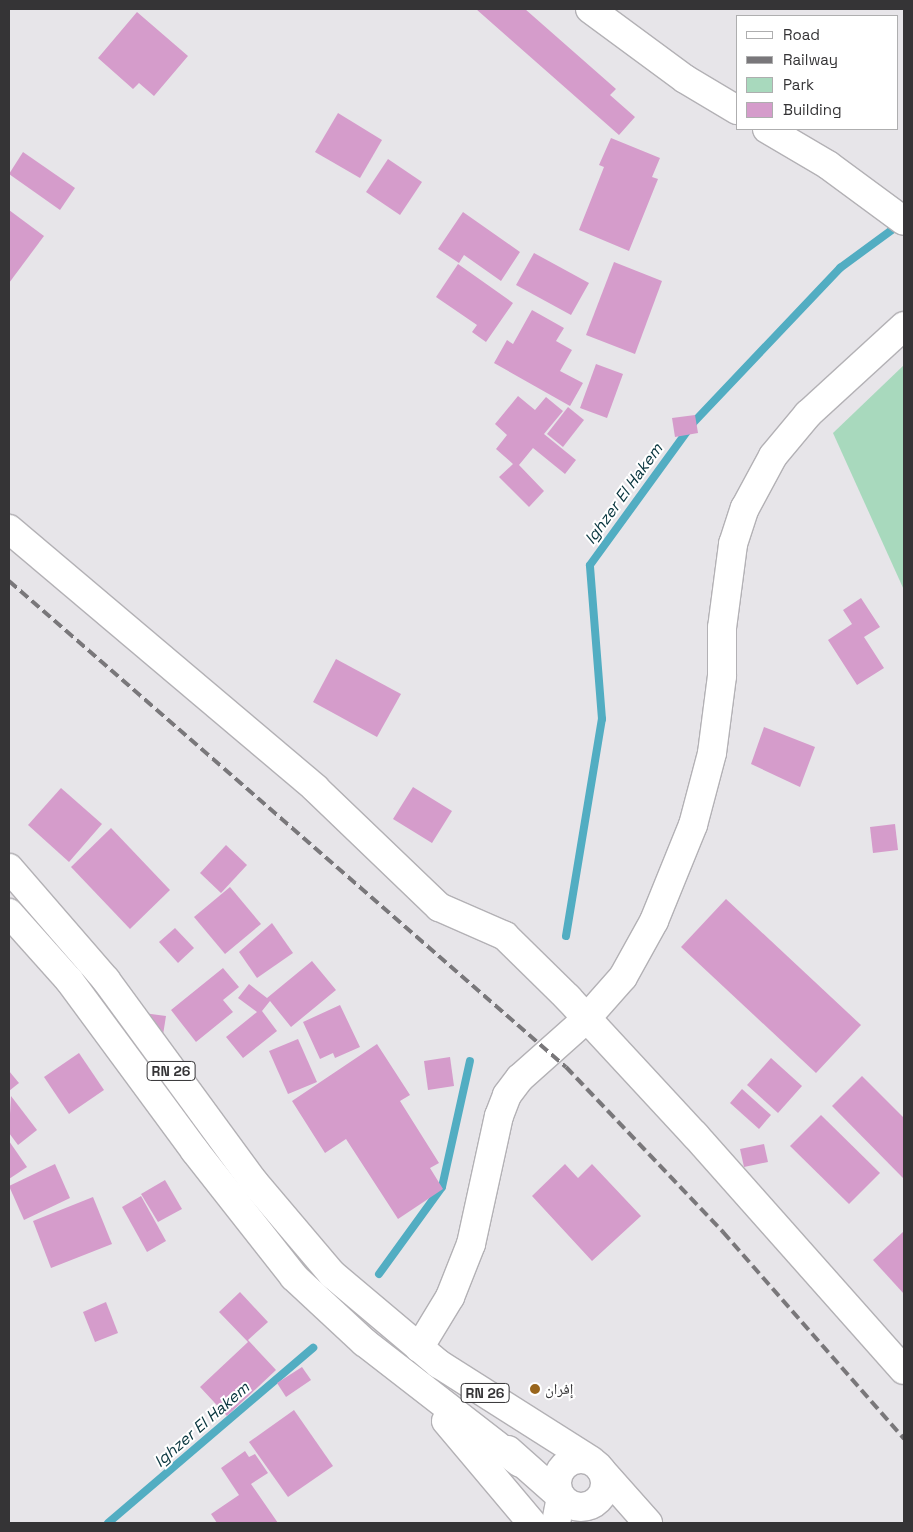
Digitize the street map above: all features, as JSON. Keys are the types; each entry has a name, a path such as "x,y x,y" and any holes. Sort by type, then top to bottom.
{"street":[{"path":"590,9 685,79 736,109"},
{"path":"769,130 828,165 904,221"},
{"path":"598,1523 567,1512 453,1391 429,1356 471,1244 498,1116 507,1096 520,1078 585,1020 623,977 645,937 693,825 712,754 722,676 722,628 733,544 745,508 773,456 808,414 904,326"},
{"path":"9,528 315,788 439,908 505,936 568,998 585,1020 728,1171 904,1370"},
{"name":"RN 26","path":"9,868 106,980 254,1182 332,1274 429,1356 596,1465 648,1523"},
{"name":"RN 26","path":"9,913 69,980 272,1252 316,1298 364,1342 413,1382 520,1463"},
{"path":"413,1382 532,1523"},
{"path":"576,1459 596,1465 605,1489 599,1500 588,1506 567,1512 557,1477 564,1466 576,1459"}],"green space":[{"path":"904,365 904,590 833,433"}],"building":[{"path":"476,9 525,9 616,89 610,95 635,117 619,135"},
{"path":"137,12 188,56 154,96 139,83 133,89 98,58"},
{"path":"338,113 382,140 360,178 315,152"},
{"path":"611,138 660,158 652,177 658,179 629,251 579,230 604,167 599,165"},
{"path":"23,152 75,188 60,210 9,174"},
{"path":"388,159 422,182 400,215 366,192"},
{"path":"9,210 44,236 9,283"},
{"path":"463,212 520,252 501,281 464,255 459,263 438,249"},
{"path":"534,253 589,283 571,315 516,285"},
{"path":"614,262 662,281 635,354 586,335"},
{"path":"458,264 513,303 486,342 472,332 477,325 436,297"},
{"path":"532,310 564,328 556,341 572,350 560,371 583,383 570,406 494,363 507,340 513,344"},
{"path":"596,364 623,374 607,418 580,408"},
{"path":"518,396 535,410 546,397 563,411 544,434 576,460 565,474 533,448 519,465 544,491 529,507 499,477 513,464 496,449 507,435 495,424"},
{"path":"568,407 584,420 563,447 547,434"},
{"path":"695,415 698,433 675,437 672,418"},
{"path":"861,598 880,627 864,637 884,668 857,685 828,640 852,624 843,610"},
{"path":"336,659 401,694 377,737 313,702"},
{"path":"764,727 815,747 800,787 751,764"},
{"path":"413,787 452,811 432,843 393,819"},
{"path":"61,788 102,824 69,862 28,825"},
{"path":"895,824 898,850 873,853 870,827"},
{"path":"111,828 170,890 130,929 71,867"},
{"path":"226,845 247,865 221,893 200,873"},
{"path":"230,887 261,924 225,954 194,917"},
{"path":"726,899 861,1025 816,1073 681,947"},
{"path":"272,923 293,953 257,978 239,952"},
{"path":"175,928 194,948 178,963 159,942"},
{"path":"312,961 336,990 291,1027 270,1001 262,1011 277,1031 243,1058 226,1037 257,1012 238,998 249,984 267,998"},
{"path":"223,968 239,987 223,1000 233,1012 196,1042 171,1010"},
{"path":"340,1005 360,1047 335,1058 333,1053 320,1059 303,1022"},
{"path":"136,1012 166,1016 162,1041"},
{"path":"298,1039 317,1082 288,1094 269,1051"},
{"path":"377,1044 410,1095 400,1101 439,1163 430,1168 443,1189 398,1219 346,1139 325,1153 292,1101"},
{"path":"79,1053 104,1090 69,1114 44,1077"},
{"path":"450,1057 454,1086 428,1090 424,1061"},
{"path":"771,1058 802,1086 778,1113 747,1085"},
{"path":"9,1071 19,1083 9,1091"},
{"path":"862,1076 904,1118 903,1178 832,1106"},
{"path":"742,1089 771,1115 759,1129 730,1103"},
{"path":"11,1096 37,1130 18,1145 9,1133"},
{"path":"821,1115 880,1173 849,1204 790,1146"},
{"path":"9,1141 27,1167 9,1179"},
{"path":"764,1144 768,1162 744,1167 740,1149"},
{"path":"55,1164 70,1198 24,1220 9,1186"},
{"path":"565,1164 578,1178 592,1164 641,1216 592,1261 532,1196"},
{"path":"165,1180 182,1209 158,1222 141,1194"},
{"path":"141,1196 166,1241 147,1252 122,1207"},
{"path":"93,1197 112,1244 51,1268 33,1221"},
{"path":"904,1231 904,1294 873,1260"},
{"path":"240,1292 268,1322 248,1340 276,1370 227,1416 200,1387 248,1342 219,1312"},
{"path":"106,1302 118,1333 95,1342 83,1312"},
{"path":"302,1367 311,1380 286,1397 277,1383"},
{"path":"294,1410 333,1466 288,1497 249,1442"},
{"path":"245,1451 249,1457 255,1454 268,1473 251,1484 278,1523 217,1523 211,1514 239,1495 221,1468"}],"waterway":[{"name":"Ighzer El Hakem","path":"566,936 602,719 590,565 693,423 840,268 900,224"},
{"name":"Ighzer El Hakem","path":"379,1274 442,1187 470,1061"},
{"name":"Ighzer El Hakem","path":"108,1523 313,1348"}],"railway":[{"path":"9,581 566,1067 723,1232 904,1439"}],"place":[{"name":"إفران","path":"535,1389"}]}
